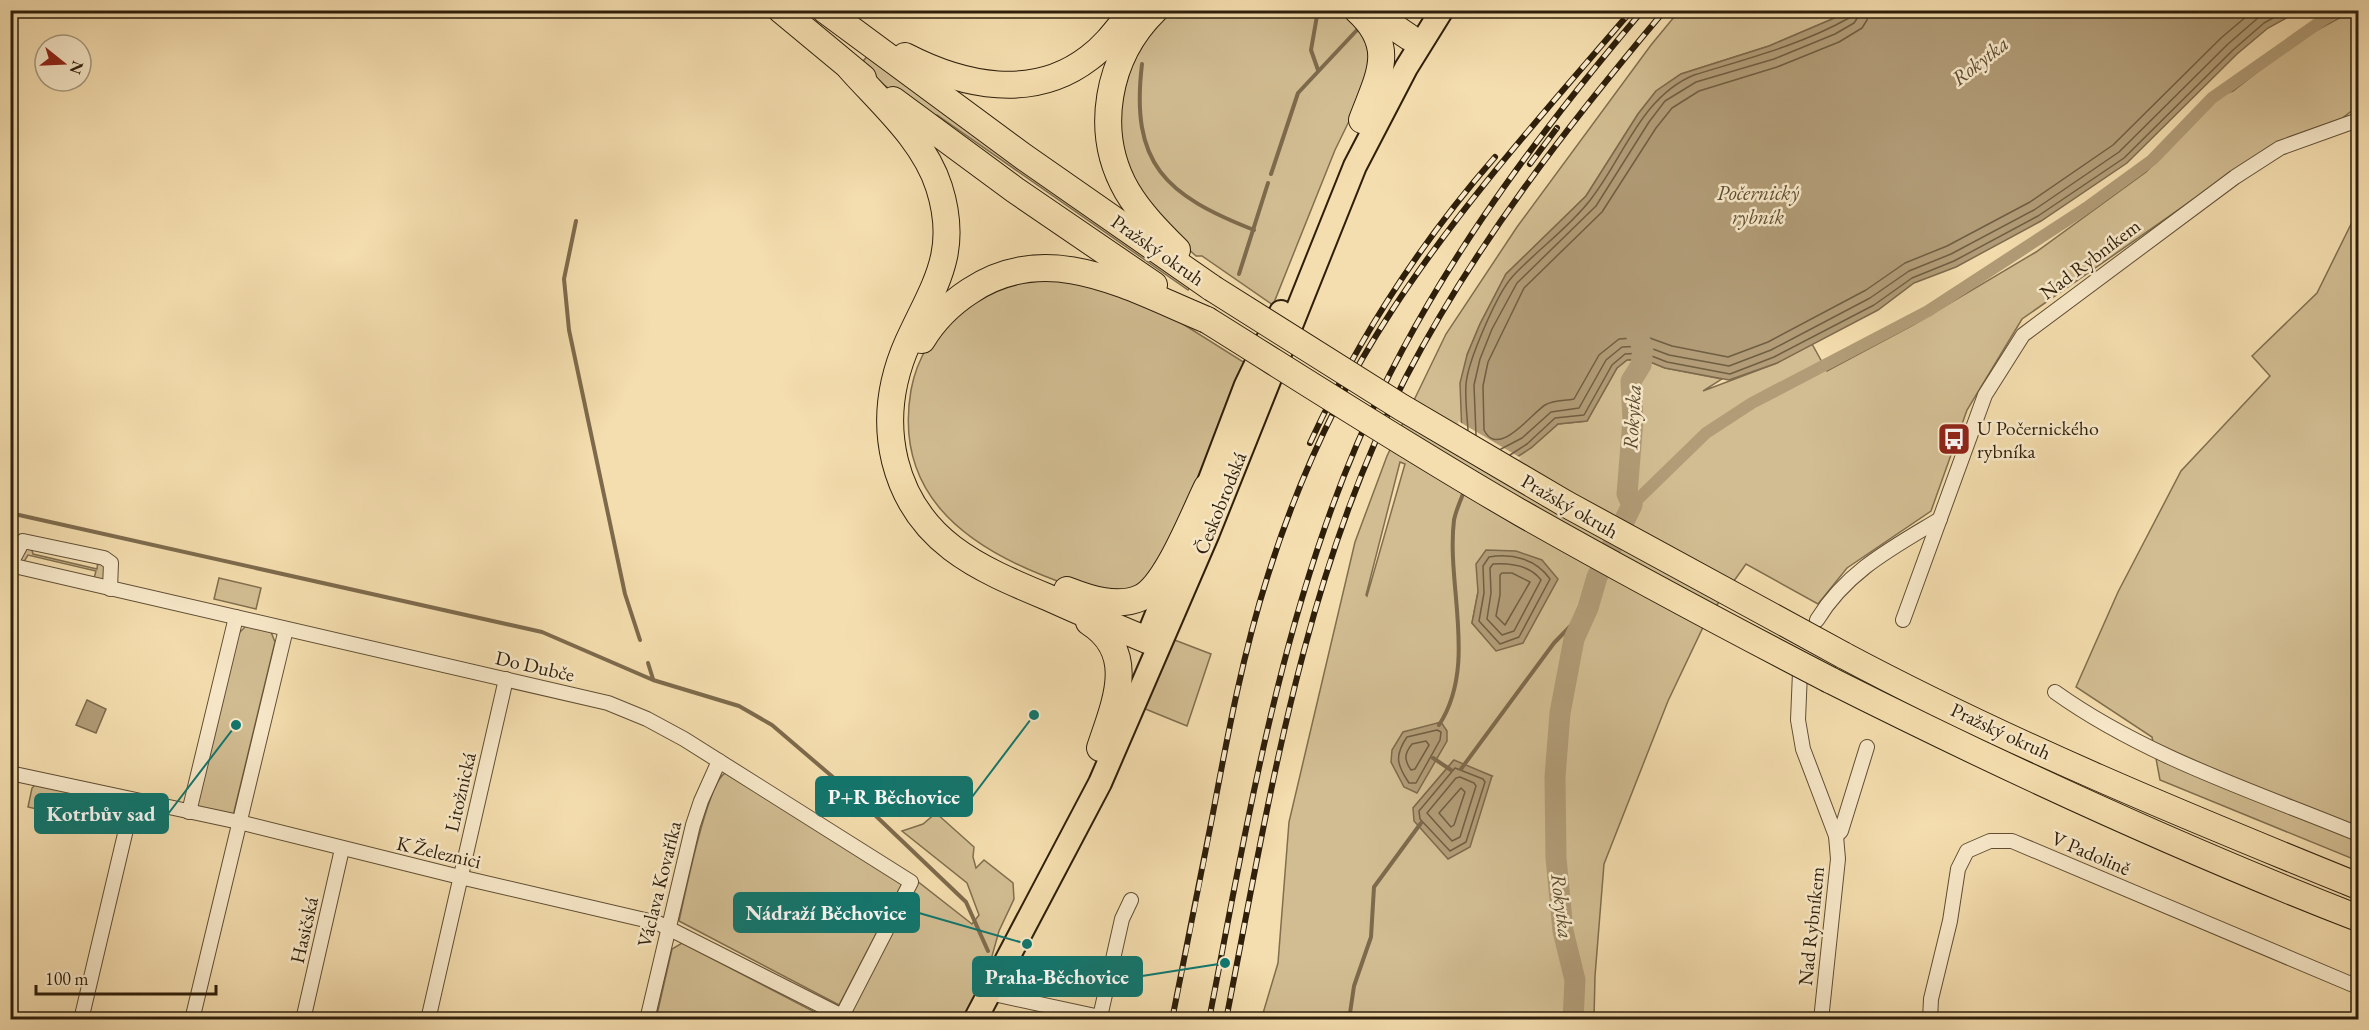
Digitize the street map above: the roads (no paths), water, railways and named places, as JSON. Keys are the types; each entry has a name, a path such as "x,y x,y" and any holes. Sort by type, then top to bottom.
{"highway":[{"path":"781,10 850,68 922,152 940,188 946,219 946,247 939,279 904,351 892,395 890,431 899,476 922,519 949,547 984,570 1044,596 1156,637"},
{"path":"833,17 921,64 949,76 986,84 1015,85 1050,79 1075,68 1104,45 1134,10"},
{"path":"1155,10 1129,42 1114,77 1108,114 1110,146 1120,176 1132,199 1206,282"},
{"path":"1357,10 1377,34 1383,51 1381,68 1362,120"},
{"path":"1369,10 1420,29"},
{"path":"1393,10 1420,29"},
{"name":"Pražský okruh","path":"833,17 1024,158 1206,282 1348,374 1556,499 1843,655 2041,751 2220,830 2358,886"},
{"name":"Pražský okruh","path":"850,68 1015,190 1192,312 1521,513 1691,607 1830,680 1977,753 2122,820 2358,918"},
{"path":"1156,637 994,564 959,541 934,515 918,491 904,456 901,426 902,394 911,363 927,333 947,309 973,289 995,277 1025,268 1057,268 1095,274 1192,312"},
{"path":"994,564 1091,598 1120,602 1138,599 1152,590 1164,574 1207,487"},
{"path":"1044,596 1099,629 1116,650 1118,688 1100,748"}],"main road":[{"name":"Českobrodská","path":"975,1020 1100,783 1156,637 1207,487 1246,385 1299,272 1362,120 1420,29 1442,10"},
{"name":"Českobrodská","path":"989,993 1002,939 1208,533 1355,166 1420,29"}],"street":[{"name":"Nad Rybníkem","path":"1903,620 1985,395 2023,335 2235,177 2280,148 2358,120"},
{"path":"1817,620 1839,589 1853,576 1885,552 1940,519"},
{"name":"Do Dubče","path":"110,589 113,568 111,563 104,558 23,541 10,565 110,589 608,703 675,734 911,882 841,1018"},
{"path":"189,812 236,617"},
{"path":"192,1020 286,629"},
{"name":"Nad Rybníkem","path":"1800,672 1797,692 1798,720 1803,749 1836,836 1837,883 1821,1020"},
{"name":"Litožnická","path":"428,1020 506,679"},
{"path":"2055,692 2104,723 2181,762 2358,834"},
{"name":"Nad Rybníkem","path":"1836,836 1841,831 1868,747"},
{"name":"Václava Kovaříka","path":"647,1020 693,825 719,761"},
{"name":"K Železnici","path":"10,773 239,822 342,849 668,926 841,1018"},
{"path":"81,1020 133,800"},
{"path":"1824,805 1849,803"},
{"name":"V Padolině","path":"1930,1020 1931,999 1950,921 1958,869 1967,851 1977,845 2002,840 2012,841 2358,987"},
{"name":"Hasičská","path":"303,1020 342,849"},
{"path":"989,993 1070,1015 1100,1017 1122,919 1131,900"}],"water":[{"name":"Počernický rybník","path":"1851,11 2299,11 2268,28 2237,54 2127,163 2041,221 1956,267 1914,283 1878,310 1777,363 1729,380 1665,368 1643,359 1627,360 1617,368 1587,421 1558,424 1531,448 1511,461 1462,436 1460,383 1467,355 1506,274 1586,196 1638,114 1656,91 1681,74 1769,46"},
{"path":"1486,550 1516,551 1542,560 1558,579 1523,643 1496,651 1472,623 1478,592 1476,564"},
{"path":"87,700 106,709 96,733 76,725"},
{"path":"1441,722 1447,731 1447,741 1417,793 1404,787 1391,762 1392,750 1403,732"},
{"path":"1454,760 1492,776 1470,847 1448,859 1414,821 1413,808"}],"waterway":[{"path":"1318,10 1311,50 1318,70"},
{"path":"1632,505 1706,433 1752,403 1928,311 2086,208 2152,160 2212,98 2337,10"},
{"path":"1271,174 1298,93 1357,30"},
{"path":"1142,64 1140,98 1142,127 1149,151 1160,171 1176,188 1197,203 1254,230"},
{"path":"1239,274 1268,183"},
{"path":"576,221 564,279 569,330 625,594 640,640"},
{"name":"Rokytka","path":"1573,1020 1575,980 1563,931 1556,858 1555,777 1560,713 1574,639 1588,608 1597,577 1632,505 1627,494 1633,420 1631,381 1641,365 1643,347 1636,334"},
{"path":"1439,725 1451,702 1457,677 1459,651 1453,545 1454,520 1465,489"},
{"path":"10,513 542,632 653,680 739,706 772,725 855,796 966,902 988,951"},
{"path":"1461,769 1554,643 1588,608"},
{"path":"648,663 653,679"},
{"path":"1433,758 1451,770"},
{"path":"1349,1020 1354,986 1371,937 1374,887 1421,823"}],"railway":[{"path":"1172,1020 1230,723 1251,634 1279,541 1320,439 1372,343 1446,233 1506,157 1632,10"},
{"path":"1209,1020 1252,800 1286,655 1306,584 1357,444 1384,385 1415,327 1483,216 1560,111 1643,10"},
{"path":"1226,1020 1275,773 1294,691 1315,610 1340,531 1370,453 1433,327 1493,232 1593,97 1665,10"},
{"path":"1530,164 1557,128"},
{"path":"1310,443 1349,367 1392,293 1441,223 1495,157"}],"place":[{"name":"U Počernického rybníka","path":"1954,439"},
{"name":"P+R Běchovice","path":"1034,715"},
{"name":"Kotrbův sad","path":"236,725"},
{"name":"Nádraží Běchovice","path":"1027,944"},
{"name":"Praha-Běchovice","path":"1225,963"}]}
